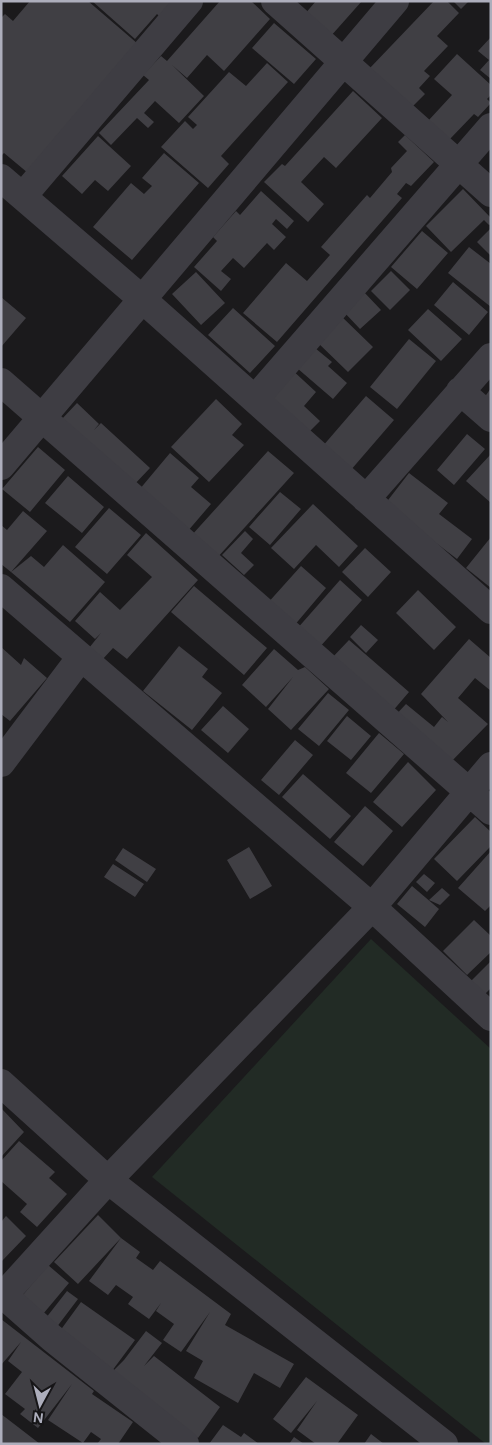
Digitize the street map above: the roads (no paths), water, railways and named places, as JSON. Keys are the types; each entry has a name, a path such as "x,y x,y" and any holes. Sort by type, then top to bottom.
{"street":[{"path":"23,196 189,1"},
{"path":"275,1 491,193"},
{"path":"1,466 395,1"},
{"path":"255,400 491,127"},
{"path":"1,178 142,299 491,610"},
{"path":"366,499 491,357"},
{"path":"1,382 43,416 491,811"},
{"path":"460,391 491,418"},
{"path":"1,588 372,907 491,1017"},
{"path":"1,763 81,657"},
{"path":"184,1444 52,1338 2,1295 108,1180 372,907 491,766"},
{"path":"1,1083 108,1180 444,1444"}]}
